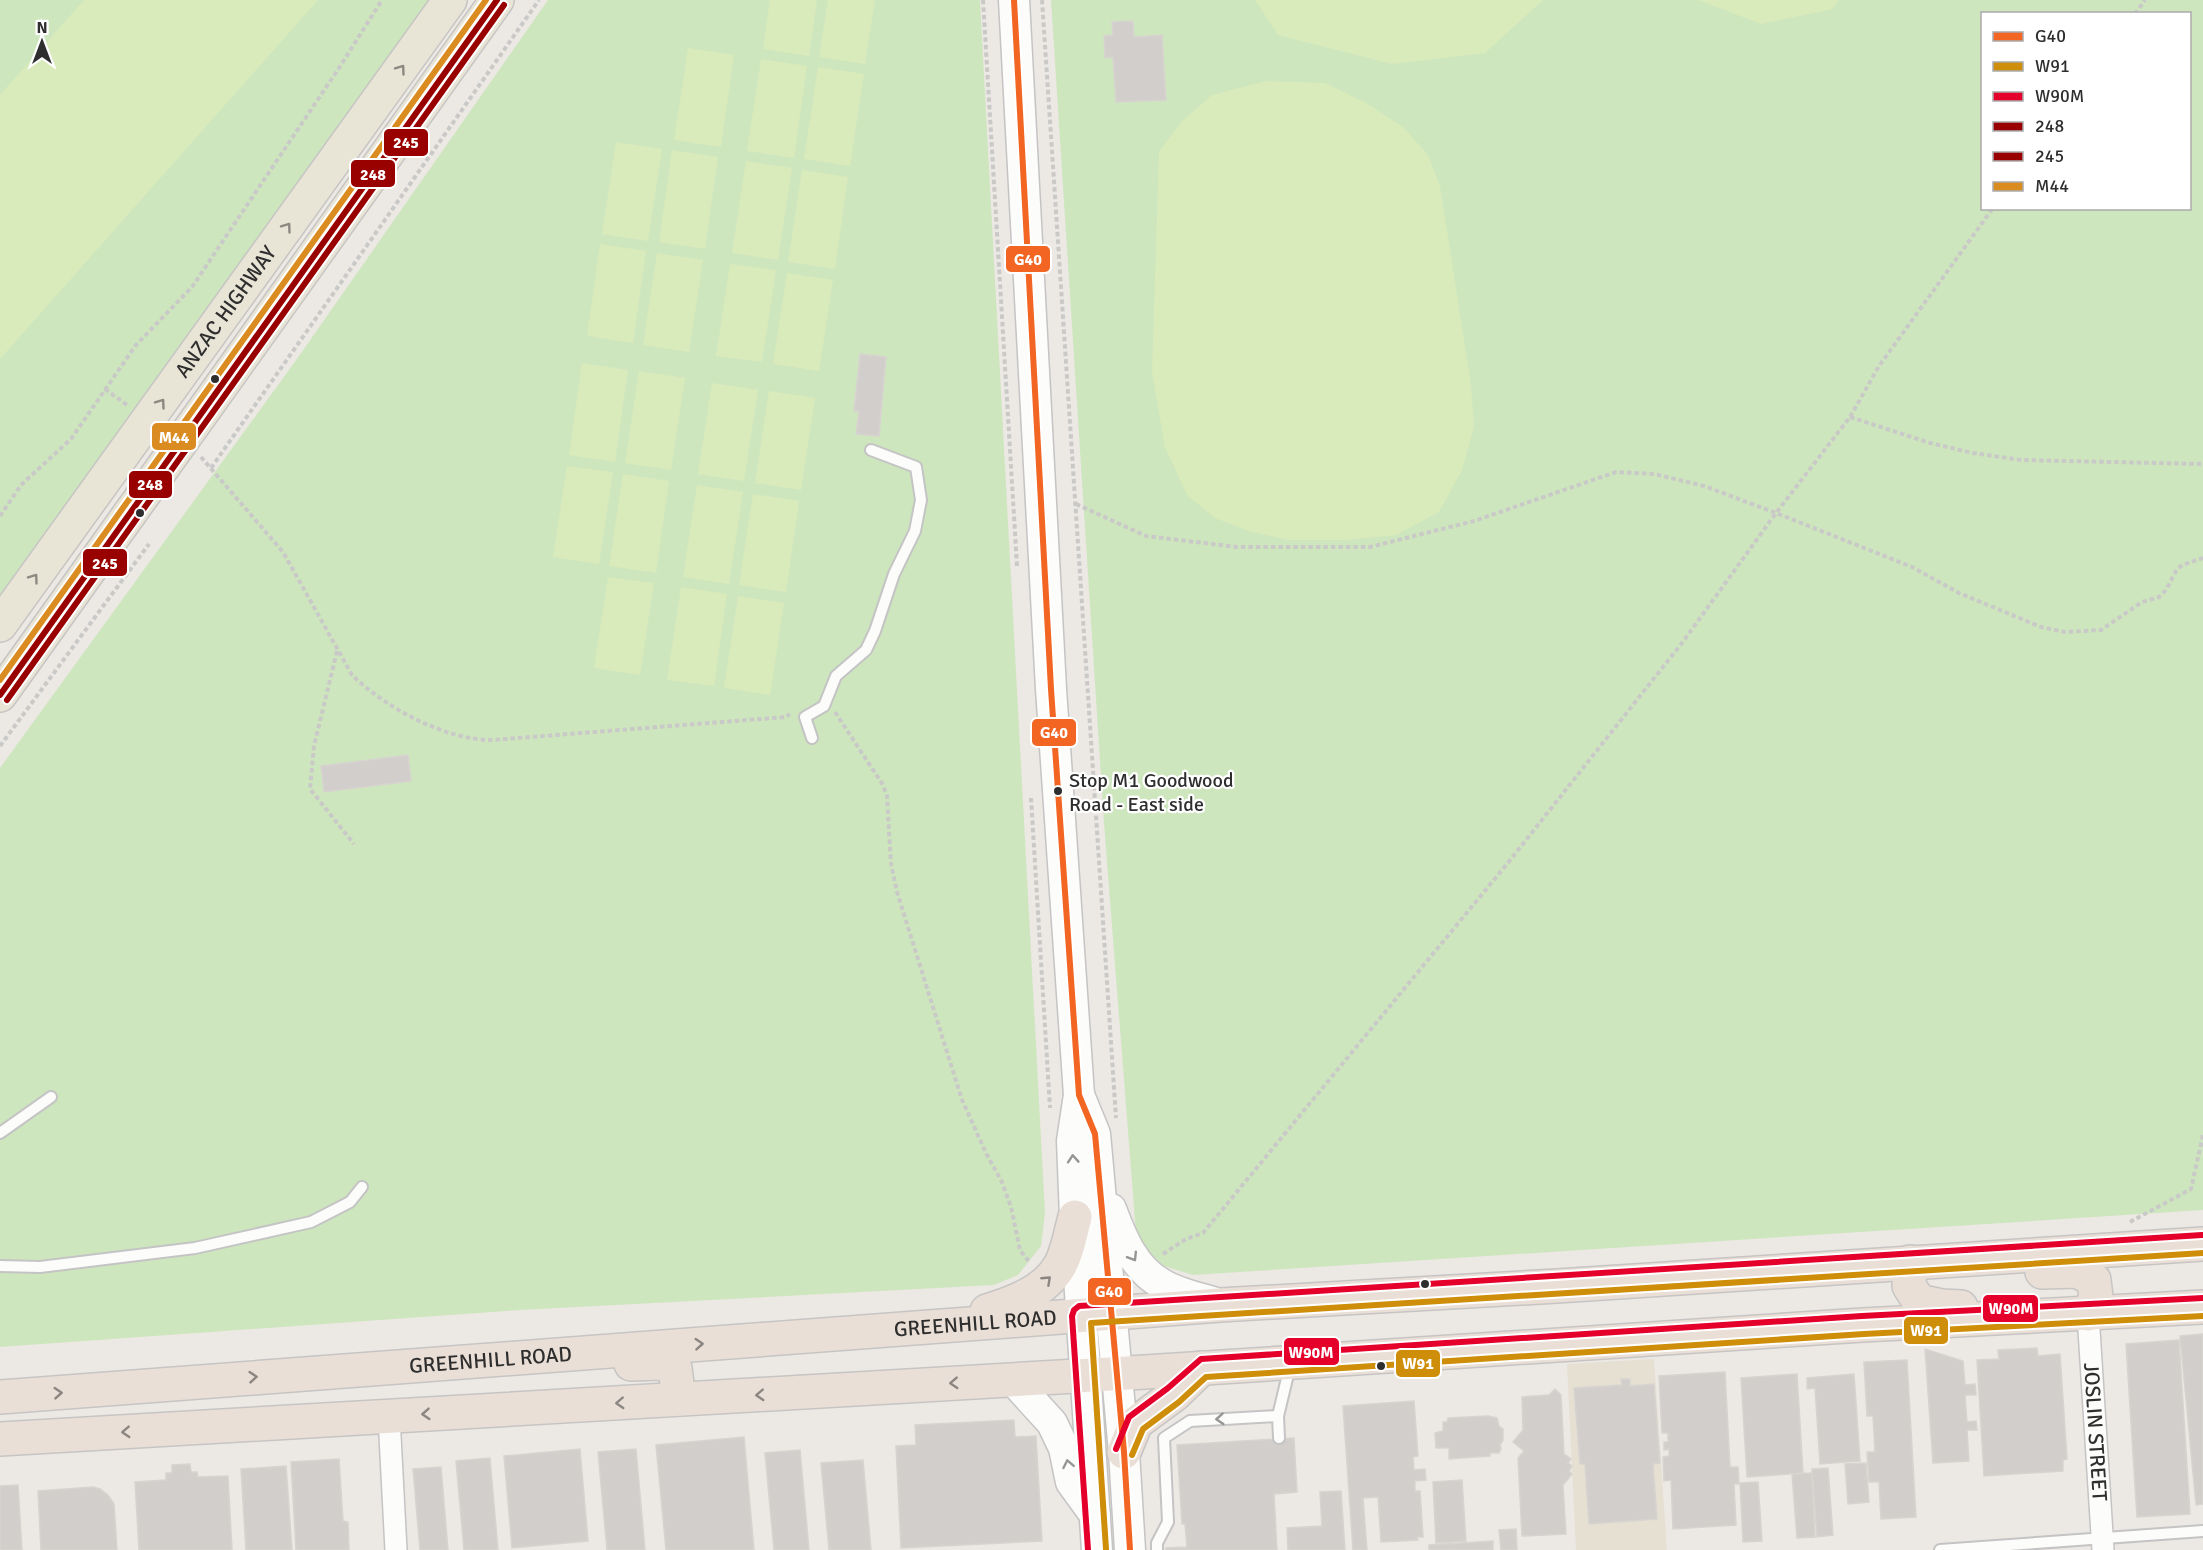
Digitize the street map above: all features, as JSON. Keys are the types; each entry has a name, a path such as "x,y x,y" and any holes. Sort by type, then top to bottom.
{"highway":[{"path":"936,1325 1026,1297 1048,1281 1060,1266 1075,1217"},
{"name":"GREENHILL ROAD","path":"0,1397 1220,1305 1557,1286 2203,1244"},
{"path":"1991,1258 2038,1272 2078,1271 2094,1280 2096,1297 2088,1314"},
{"path":"1910,1263 1909,1286 1919,1301 1961,1307 1987,1319"},
{"path":"0,1439 1013,1380 1863,1325 2203,1307"},
{"path":"557,1355 606,1365 661,1363 675,1368 679,1399"},
{"path":"1124,1452 1136,1423 1174,1395 1202,1368"},
{"path":"130,1387 132,1406 147,1411 204,1408 244,1425"}],"main road":[{"name":"ANZAC HIGHWAY","path":"0,625 450,0"},
{"name":"ANZAC HIGHWAY","path":"0,695 497,0"},
{"path":"1014,0 1051,677 1079,1095 1072,1141 1075,1217 1097,1314"},
{"path":"1079,1095 1095,1134 1101,1184 1097,1314 1101,1374 1095,1515 1097,1550"},
{"path":"1101,1184 1124,1241 1141,1269 1162,1285 1220,1305"},
{"path":"1101,1374 1124,1452 1130,1550"},
{"path":"1013,1380 1052,1423 1064,1449 1071,1482 1095,1515"}],"street":[{"name":"JOSLIN STREET","path":"2088,1314 2103,1543"},
{"path":"389,1417 396,1550"}],"lane":[{"path":"812,738 805,717 824,706 836,676 866,650 875,631 894,574 915,531 921,500 916,467 871,450"},
{"path":"0,1133 51,1097"},
{"path":"0,1266 40,1266 195,1248 311,1222 350,1202 362,1187"},
{"path":"1279,1438 1278,1416 1290,1363"},
{"path":"1157,1550 1157,1543 1168,1522 1164,1438 1190,1421 1278,1416"},
{"path":"1940,1550 2103,1543 2203,1531"}],"path":[{"path":"0,516 21,485 71,439 136,345 192,287 382,0"},
{"path":"211,468 539,0"},
{"path":"983,0 1018,572"},
{"path":"1042,0 1117,1121"},
{"path":"1161,1255 1171,1247 1203,1233 1587,765 1682,643 1776,513 1850,417 1879,366 1992,210"},
{"path":"105,389 133,409"},
{"path":"1850,417 1930,443 1973,453 2021,460 2203,464"},
{"path":"203,459 283,552 352,675 368,691 434,729 474,740 541,737 786,717 808,704 834,710 883,785 887,796 892,875 962,1100 1007,1194 1020,1250 1036,1269"},
{"path":"1076,504 1146,536 1237,547 1370,547 1474,521 1616,472 1654,474 1704,486 1776,513 1912,567 1959,593 2041,627 2065,632 2101,630 2142,603 2159,597 2166,590 2176,571 2182,566 2203,558"},
{"path":"0,746 149,544"},
{"path":"337,651 314,746 310,789 354,844"},
{"path":"1031,786 1051,1118"},
{"path":"2126,1224 2191,1189 2203,1135"}],"shaded area":[{"path":"1654,1359 1667,1550 1576,1550 1567,1364"}],"green space":[{"path":"0,0 432,0 0,605"},
{"path":"84,0 318,0 0,359 0,95"},
{"path":"548,0 980,0 1045,1213 1041,1246 1018,1275 994,1285 520,1310 0,1347 0,768 299,356"},
{"path":"770,0 817,0 809,56 763,49"},
{"path":"828,0 875,0 865,64 819,57"},
{"path":"1051,0 2203,0 2203,1210 1193,1275 1164,1266 1148,1251 1136,1234 1104,823"},
{"path":"1255,0 1543,0 1485,53 1392,64 1278,35"},
{"path":"1699,0 1839,0 1833,9 1761,24"},
{"path":"688,48 734,55 721,147 674,140"},
{"path":"761,59 807,66 794,158 747,151"},
{"path":"818,67 864,74 850,166 804,159"},
{"path":"1266,81 1325,83 1366,103 1404,128 1428,155 1440,186 1471,385 1474,427 1462,470 1439,512 1396,535 1347,540 1288,540 1249,531 1215,518 1187,495 1165,447 1152,373 1159,152 1181,122 1212,95"},
{"path":"616,142 662,149 648,241 602,234"},
{"path":"672,150 718,157 705,249 659,242"},
{"path":"746,161 792,168 778,260 732,253"},
{"path":"802,170 848,177 835,269 788,262"},
{"path":"600,244 646,251 633,343 587,336"},
{"path":"657,253 703,260 689,352 643,345"},
{"path":"730,264 776,270 762,362 716,356"},
{"path":"787,273 833,280 819,371 773,364"},
{"path":"582,363 628,370 615,462 569,455"},
{"path":"639,371 685,378 671,470 625,463"},
{"path":"712,383 758,390 744,481 698,474"},
{"path":"769,391 815,398 801,490 755,483"},
{"path":"567,466 613,472 599,564 553,557"},
{"path":"623,474 669,481 656,573 609,566"},
{"path":"697,485 743,492 729,584 683,577"},
{"path":"753,494 799,501 786,592 739,585"},
{"path":"608,577 654,583 640,675 594,668"},
{"path":"681,587 727,594 714,686 667,680"},
{"path":"738,596 784,603 770,695 724,688"}],"building":[{"path":"1133,21 1134,37 1162,35 1166,100 1116,102 1113,57 1105,58 1104,36 1113,35 1112,22"},
{"path":"860,354 886,357 879,436 856,434 859,411 854,411"},
{"path":"408,755 411,781 324,792 321,766"},
{"path":"2203,1334 2203,1504 2196,1505 2180,1336"},
{"path":"2179,1340 2190,1514 2137,1517 2126,1344"},
{"path":"2037,1348 2038,1356 2060,1354 2067,1459 2063,1460 2063,1471 1984,1476 1977,1360 1999,1359 1998,1350"},
{"path":"1925,1349 1963,1361 1965,1385 1975,1384 1976,1395 1965,1395 1967,1422 1976,1421 1977,1430 1967,1430 1969,1461 1933,1463"},
{"path":"1907,1360 1916,1517 1881,1519 1879,1482 1869,1482 1867,1452 1875,1452 1873,1416 1867,1416 1864,1362"},
{"path":"1725,1372 1730,1467 1738,1467 1739,1484 1734,1484 1736,1525 1673,1529 1671,1480 1664,1481 1663,1457 1669,1456 1669,1449 1664,1450 1664,1442 1668,1442 1668,1433 1662,1433 1659,1376"},
{"path":"1797,1374 1803,1473 1747,1477 1741,1378"},
{"path":"1854,1374 1860,1461 1820,1464 1815,1388 1807,1389 1807,1378"},
{"path":"1621,1379 1630,1379 1630,1386 1654,1384 1660,1463 1653,1464 1657,1519 1589,1524 1585,1464 1580,1464 1574,1388 1622,1385"},
{"path":"1555,1389 1561,1395 1564,1454 1571,1459 1568,1463 1572,1466 1569,1471 1572,1474 1563,1485 1566,1534 1522,1536 1518,1458 1524,1451 1513,1442 1523,1430 1522,1397 1549,1395"},
{"path":"1414,1401 1418,1456 1413,1457 1414,1470 1425,1469 1426,1480 1415,1481 1415,1491 1420,1491 1423,1537 1417,1537 1418,1540 1381,1542 1378,1497 1363,1498 1367,1550 1353,1550 1343,1406"},
{"path":"1488,1416 1497,1418 1499,1426 1503,1429 1503,1440 1499,1453 1490,1453 1490,1456 1449,1459 1449,1448 1436,1448 1435,1433 1443,1431 1443,1422 1447,1422 1448,1418"},
{"path":"1014,1420 1015,1437 1036,1436 1042,1541 901,1548 896,1446 916,1445 915,1425"},
{"path":"744,1437 754,1550 666,1550 656,1445"},
{"path":"1294,1438 1297,1492 1274,1494 1277,1550 1166,1550 1166,1548 1187,1547 1185,1524 1182,1524 1177,1445"},
{"path":"580,1449 588,1541 512,1548 504,1456"},
{"path":"636,1449 645,1550 607,1550 598,1452"},
{"path":"800,1450 809,1550 774,1550 765,1453"},
{"path":"490,1458 498,1550 464,1550 456,1461"},
{"path":"339,1459 343,1521 348,1522 349,1550 296,1550 291,1462"},
{"path":"863,1460 871,1550 829,1550 821,1463"},
{"path":"1866,1463 1869,1502 1848,1504 1845,1464"},
{"path":"190,1464 191,1472 197,1472 198,1477 228,1476 232,1550 139,1550 135,1482 166,1480 166,1473 172,1473 172,1465"},
{"path":"286,1466 292,1550 246,1550 241,1469"},
{"path":"441,1467 448,1550 420,1550 413,1469"},
{"path":"1828,1468 1833,1535 1817,1537 1812,1469"},
{"path":"1812,1473 1815,1537 1797,1538 1792,1474"},
{"path":"1462,1480 1466,1541 1436,1543 1433,1482"},
{"path":"1758,1482 1762,1541 1743,1542 1740,1483"},
{"path":"18,1485 22,1550 0,1550 0,1486"},
{"path":"93,1487 108,1495 114,1504 117,1550 41,1550 38,1491"},
{"path":"1341,1491 1345,1550 1288,1550 1287,1528 1322,1526 1320,1492"},
{"path":"1516,1529 1517,1550 1501,1550 1499,1530"},
{"path":"1493,1541 1493,1550 1429,1550 1429,1545"}],"transit line":[{"name":"M44","path":"0,680 486,0"},
{"name":"248","path":"0,695 497,0"},
{"name":"G40","path":"1014,0 1051,689 1079,1095 1095,1134 1124,1452 1130,1550"},
{"name":"245","path":"7,700 504,5"},
{"name":"W90M","path":"1088,1550 1072,1316 1074,1310 1079,1306 2202,1235"},
{"name":"W91","path":"1106,1549 1091,1323 2203,1253"},
{"name":"W90M","path":"1116,1449 1129,1417 1168,1388 1201,1359 1862,1316 2203,1298"},
{"name":"W91","path":"1132,1455 1143,1429 1179,1402 1206,1377 1864,1334 2203,1316"}],"place":[{"name":"Stop M1 Goodwood Road - East side","path":"1058,791"}]}
